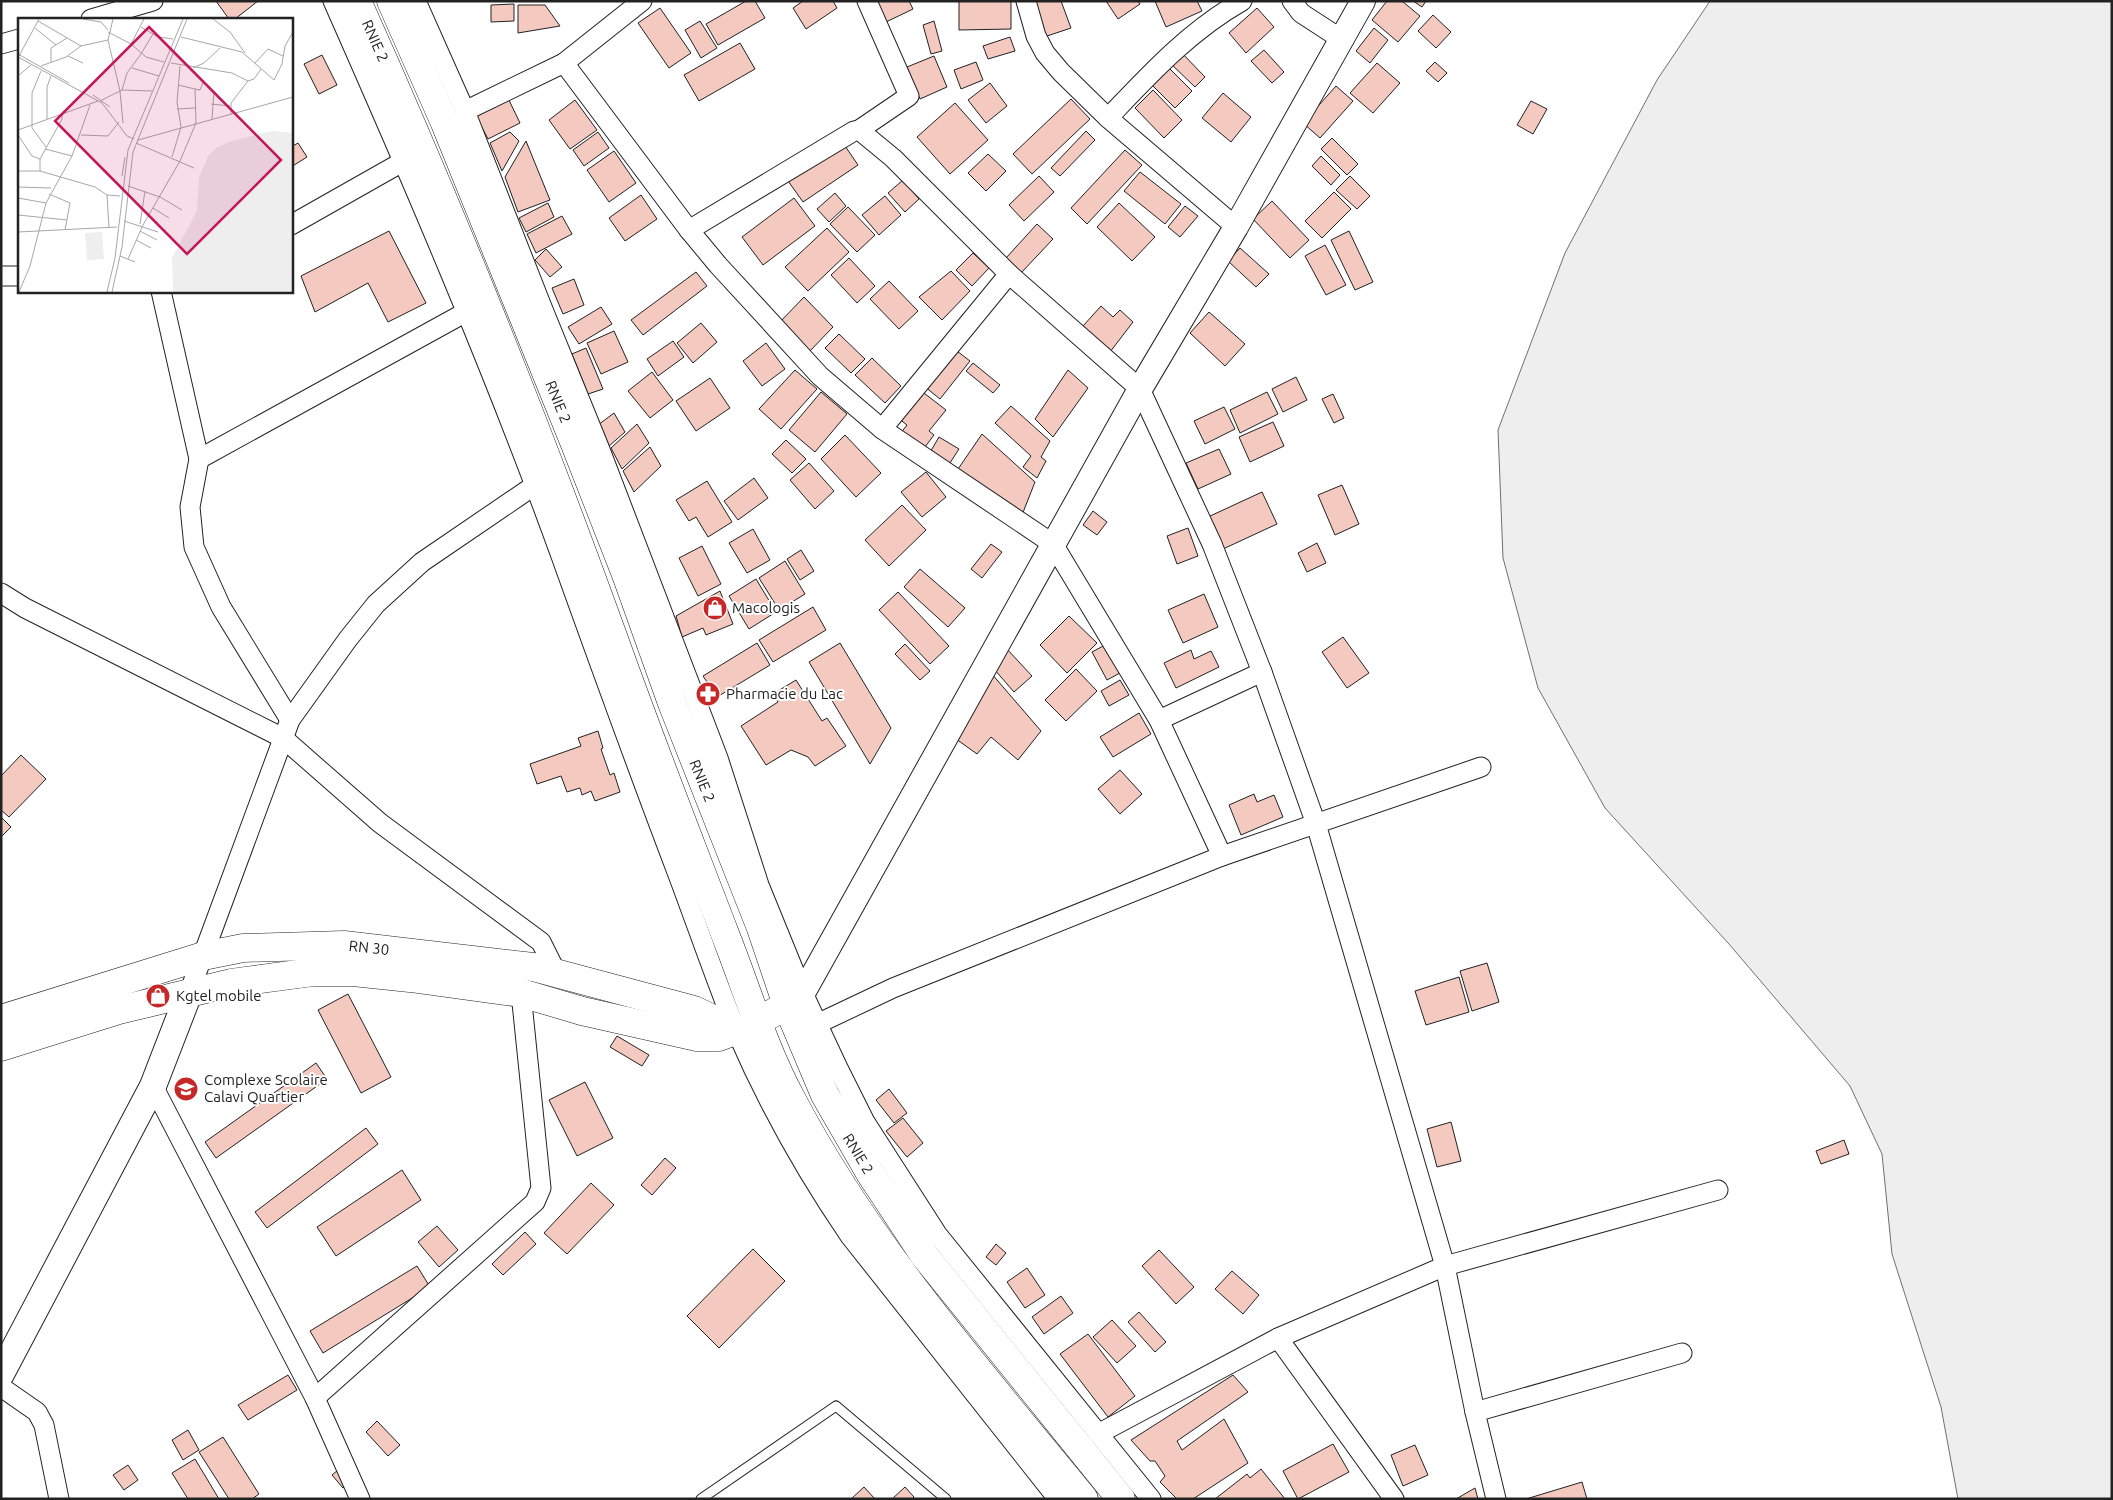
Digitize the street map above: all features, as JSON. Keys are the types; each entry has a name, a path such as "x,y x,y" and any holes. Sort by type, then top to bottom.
{"main road":[{"name":"RNIE 2","path":"357,1 420,140 568,513 642,716 726,935 747,1026 850,1200 874,1236 927,1307 1084,1499"},
{"name":"RNIE 2","path":"391,1 446,123 576,444 627,577 672,704 761,928 795,999 825,1095 899,1220 952,1291 1121,1499"},
{"name":"RN 30","path":"1,1019 203,956 243,948 344,945 533,967 747,1026"},
{"name":"RN 30","path":"1,1047 119,1010 231,983 323,972 353,972 410,978 521,993 582,1011 697,1037 719,1037 747,1026"},
{"path":"1,1374 153,1086 189,993"},
{"path":"747,1026 795,999"}],"street":[{"path":"94,18 153,1"},
{"path":"333,1 468,311 535,485 621,724 747,1026 797,1152 845,1229 1058,1499"},
{"path":"416,1 465,111 606,465 718,758 795,999 817,1024 865,1122 922,1212 960,1265 1151,1499"},
{"path":"465,111 564,63 642,1"},
{"path":"689,230 854,131 859,130 910,96 867,1"},
{"path":"1026,1 1036,36 1045,53 1061,72 1108,118 1236,226"},
{"path":"1108,118 1164,59 1194,33 1242,1"},
{"path":"1292,1 1301,13 1340,39"},
{"path":"795,999 1140,389 1236,226 1363,1"},
{"path":"1,44 18,39"},
{"path":"564,63 689,230 724,272 820,376 882,429 1053,544 1159,720 1222,856"},
{"path":"859,130 893,158 1009,274 1140,389 1212,544 1262,672 1316,824 1444,1266 1475,1412 1496,1499"},
{"path":"292,224 404,161"},
{"path":"882,429 1009,274"},
{"path":"1,276 18,276"},
{"path":"161,292 199,460 190,507 194,547 221,607 290,720"},
{"path":"199,460 468,311"},
{"path":"189,993 290,720 348,639 376,604 422,562 535,485"},
{"path":"1,593 25,608 283,738 380,823 542,942 557,974"},
{"path":"1159,720 1262,672"},
{"path":"817,1024 893,988 1222,856 1481,767"},
{"path":"315,1398 535,1202 539,1196 541,1188 521,993"},
{"path":"153,1086 315,1398 360,1499"},
{"path":"1098,1434 1278,1338 1444,1266 1718,1190"},
{"path":"1278,1338 1394,1499"},
{"path":"1475,1412 1682,1353"},
{"path":"1,1387 37,1412 44,1425 60,1499"}],"lane":[{"path":"701,1499 836,1406 946,1499"}],"shaded area":[{"path":"1710,1 2112,1 2112,1499 1958,1499 1941,1407 1892,1254 1882,1154 1850,1086 1729,944 1605,808 1538,688 1503,558 1498,430 1565,253 1657,80"}],"building":[{"path":"216,1 258,1 236,18 228,18"},
{"path":"746,1 755,1 765,18 718,45 706,24"},
{"path":"803,1 833,1 837,8 806,29 793,8"},
{"path":"877,1 909,1 913,9 886,22"},
{"path":"959,1 1011,1 1011,29 959,30"},
{"path":"1031,1 1061,1 1071,28 1044,37"},
{"path":"1106,1 1138,1 1140,4 1118,19"},
{"path":"1155,1 1197,1 1202,11 1166,27"},
{"path":"1387,1 1402,1 1420,16 1398,42 1372,20"},
{"path":"1413,1 1426,1 1422,7"},
{"path":"514,4 514,21 491,22 491,5"},
{"path":"518,5 545,5 560,26 518,33"},
{"path":"660,8 691,53 669,68 638,23"},
{"path":"1257,8 1274,27 1246,53 1229,33"},
{"path":"1433,15 1451,32 1436,48 1418,31"},
{"path":"700,21 717,48 701,58 685,30"},
{"path":"934,21 942,51 931,54 923,25"},
{"path":"1374,28 1388,40 1370,63 1356,51"},
{"path":"1010,37 1015,51 988,59 983,46"},
{"path":"740,43 755,69 699,101 684,75"},
{"path":"1179,50 1205,77 1195,87 1168,61"},
{"path":"1264,50 1284,72 1272,83 1251,61"},
{"path":"322,55 337,85 319,94 304,64"},
{"path":"934,56 947,87 920,99 907,67"},
{"path":"976,62 983,80 961,89 954,70"},
{"path":"1435,62 1447,73 1438,82 1426,71"},
{"path":"1377,63 1400,83 1373,113 1350,93"},
{"path":"1166,65 1192,91 1175,108 1149,82"},
{"path":"990,83 1007,106 986,123 968,100"},
{"path":"1336,86 1353,101 1320,138 1303,123"},
{"path":"1153,90 1182,120 1164,138 1135,108"},
{"path":"1223,93 1251,117 1231,142 1202,118"},
{"path":"507,96 520,123 488,139 474,112"},
{"path":"1071,99 1090,119 1032,174 1013,154"},
{"path":"575,100 597,130 570,149 549,120"},
{"path":"1531,101 1547,109 1533,134 1517,125"},
{"path":"955,103 988,140 950,174 917,137"},
{"path":"1086,131 1095,140 1060,176 1051,168"},
{"path":"510,132 519,141 502,171 490,143"},
{"path":"598,132 609,148 584,166 573,150"},
{"path":"1332,138 1358,164 1347,175 1321,149"},
{"path":"841,140 858,165 803,202 786,178"},
{"path":"526,141 550,200 518,212 505,177"},
{"path":"298,143 307,157 292,166 292,146"},
{"path":"1125,150 1142,165 1087,224 1071,208"},
{"path":"614,151 636,183 609,202 587,170"},
{"path":"988,154 1006,171 986,191 968,173"},
{"path":"1321,156 1340,175 1331,185 1312,166"},
{"path":"1140,172 1181,204 1165,224 1124,191"},
{"path":"1039,176 1054,192 1024,221 1009,205"},
{"path":"1350,176 1370,196 1357,209 1336,190"},
{"path":"903,180 919,199 905,212 888,193"},
{"path":"1334,192 1351,209 1322,238 1305,221"},
{"path":"835,193 846,206 829,222 817,209"},
{"path":"641,195 657,219 625,241 609,218"},
{"path":"885,196 901,215 879,235 862,215"},
{"path":"794,198 815,226 763,265 742,237"},
{"path":"1272,201 1309,240 1290,258 1253,219"},
{"path":"548,203 554,217 526,232 519,218"},
{"path":"1119,203 1155,237 1132,261 1097,227"},
{"path":"1185,206 1198,216 1180,237 1168,227"},
{"path":"848,207 875,235 857,252 830,224"},
{"path":"562,216 572,234 536,253 527,234"},
{"path":"1037,224 1053,239 1021,273 1006,258"},
{"path":"827,228 849,252 808,291 785,267"},
{"path":"389,231 426,303 388,322 368,283 315,312 301,276"},
{"path":"1349,231 1373,282 1355,290 1331,240"},
{"path":"1325,245 1346,285 1326,295 1305,256"},
{"path":"1240,248 1269,274 1256,287 1228,261"},
{"path":"546,249 562,267 550,277 535,260"},
{"path":"973,253 989,268 972,286 956,270"},
{"path":"849,258 875,286 857,303 831,275"},
{"path":"951,271 970,291 942,320 919,297"},
{"path":"696,272 707,286 643,335 631,320"},
{"path":"574,279 584,305 563,314 552,288"},
{"path":"889,281 918,311 899,329 870,299"},
{"path":"804,297 833,327 809,352 779,323"},
{"path":"1101,306 1113,317 1120,310 1133,322 1110,352 1083,326"},
{"path":"601,307 612,324 579,344 568,327"},
{"path":"1209,312 1245,344 1225,366 1190,333"},
{"path":"701,323 717,342 693,363 677,343"},
{"path":"614,331 628,362 601,374 587,343"},
{"path":"839,334 865,359 851,373 825,348"},
{"path":"673,341 684,357 658,376 647,359"},
{"path":"766,343 785,369 762,386 743,361"},
{"path":"586,348 603,389 588,394 572,354"},
{"path":"953,348 970,361 940,399 924,386"},
{"path":"872,358 901,386 885,403 855,375"},
{"path":"973,363 1000,385 993,393 966,371"},
{"path":"795,370 817,389 781,429 759,409"},
{"path":"1068,370 1088,388 1053,437 1035,419"},
{"path":"652,372 673,400 650,418 628,391"},
{"path":"1296,377 1307,400 1283,412 1272,389"},
{"path":"710,378 730,408 696,431 676,401"},
{"path":"920,390 946,410 929,431 934,435 922,451 900,434 907,425 898,418"},
{"path":"821,392 847,414 815,452 789,430"},
{"path":"1267,392 1278,414 1240,433 1230,410"},
{"path":"1333,394 1344,418 1334,423 1322,399"},
{"path":"1011,406 1050,441 1041,457 1046,461 1037,478 1023,467 1031,456 995,423"},
{"path":"1224,407 1235,429 1205,444 1194,421"},
{"path":"614,413 625,432 609,446 598,425"},
{"path":"1273,422 1284,446 1250,462 1239,437"},
{"path":"637,424 649,443 622,469 611,448"},
{"path":"982,434 1035,482 1022,515 956,472"},
{"path":"845,435 881,473 856,497 821,459"},
{"path":"939,437 959,449 948,466 929,454"},
{"path":"786,440 806,459 792,473 772,454"},
{"path":"650,447 661,466 634,492 623,471"},
{"path":"1219,449 1231,474 1198,489 1186,463"},
{"path":"809,463 834,491 815,509 790,480"},
{"path":"926,472 946,497 922,517 901,492"},
{"path":"754,478 768,498 738,520 724,501"},
{"path":"707,481 732,522 708,537 696,517 689,521 676,500"},
{"path":"1342,485 1359,524 1335,535 1318,495"},
{"path":"1262,492 1277,524 1223,549 1208,517"},
{"path":"902,505 926,530 889,566 865,540"},
{"path":"1093,511 1107,522 1097,535 1083,525"},
{"path":"1188,528 1198,556 1177,564 1167,536"},
{"path":"753,529 770,560 747,573 729,543"},
{"path":"1317,543 1326,563 1307,572 1298,553"},
{"path":"991,544 1002,552 982,578 971,569"},
{"path":"702,546 721,584 698,596 679,558"},
{"path":"801,550 814,571 800,580 787,559"},
{"path":"785,561 805,594 779,610 759,578"},
{"path":"920,569 965,608 948,627 904,587"},
{"path":"756,579 776,612 749,629 729,596"},
{"path":"720,591 733,624 706,635 703,628 682,637 676,616"},
{"path":"898,592 949,646 930,664 879,610"},
{"path":"1204,594 1218,627 1183,643 1168,610"},
{"path":"813,607 826,630 773,662 759,640"},
{"path":"1069,616 1097,643 1067,673 1040,645"},
{"path":"1343,637 1369,673 1347,688 1322,652"},
{"path":"757,643 770,665 717,697 703,676"},
{"path":"840,643 891,728 870,764 809,662"},
{"path":"905,644 930,671 920,680 895,654"},
{"path":"1105,645 1120,673 1107,680 1092,652"},
{"path":"1006,648 1032,676 1014,692 994,669"},
{"path":"1191,650 1194,659 1211,651 1219,667 1176,688 1164,663"},
{"path":"1076,669 1097,691 1066,721 1045,700"},
{"path":"991,673 1041,731 1018,760 991,737 977,754 952,736"},
{"path":"796,680 822,721 827,718 846,746 815,766 808,757 791,750 766,765 741,726 778,702 773,694"},
{"path":"1120,680 1129,695 1109,706 1101,691"},
{"path":"1139,713 1151,734 1113,757 1100,737"},
{"path":"598,731 603,748 601,749 610,775 614,773 620,792 595,801 591,791 582,795 580,788 567,792 561,776 537,784 530,764 581,746 578,738"},
{"path":"21,755 46,779 9,817 1,810 1,776"},
{"path":"1120,770 1142,794 1120,814 1098,789"},
{"path":"1254,794 1257,802 1274,795 1283,817 1241,835 1229,805"},
{"path":"1,817 11,827 1,837"},
{"path":"1487,963 1499,1002 1472,1011 1460,971"},
{"path":"1459,977 1469,1012 1426,1025 1415,991"},
{"path":"348,994 391,1077 361,1093 318,1010"},
{"path":"617,1036 649,1055 642,1066 610,1047"},
{"path":"316,1063 327,1079 216,1158 205,1142"},
{"path":"585,1082 613,1138 577,1156 549,1100"},
{"path":"889,1089 907,1113 894,1123 876,1100"},
{"path":"903,1118 923,1143 907,1157 886,1131"},
{"path":"1451,1122 1461,1161 1437,1167 1427,1129"},
{"path":"366,1128 378,1144 267,1228 255,1212"},
{"path":"1844,1140 1849,1154 1821,1164 1816,1151"},
{"path":"665,1158 676,1168 652,1195 641,1185"},
{"path":"402,1170 421,1200 336,1256 317,1227"},
{"path":"591,1183 614,1205 567,1254 544,1233"},
{"path":"437,1226 458,1250 439,1267 418,1242"},
{"path":"525,1232 536,1244 503,1275 492,1264"},
{"path":"996,1244 1006,1253 996,1265 986,1257"},
{"path":"753,1249 785,1281 719,1348 687,1316"},
{"path":"1159,1250 1194,1287 1176,1304 1142,1266"},
{"path":"417,1266 430,1287 323,1353 310,1331"},
{"path":"1027,1268 1045,1295 1025,1308 1007,1282"},
{"path":"1232,1271 1259,1295 1243,1314 1215,1289"},
{"path":"1061,1296 1073,1313 1044,1334 1032,1317"},
{"path":"1139,1312 1166,1342 1155,1352 1128,1322"},
{"path":"1112,1320 1136,1346 1117,1363 1093,1337"},
{"path":"1088,1334 1135,1396 1108,1417 1060,1354"},
{"path":"288,1375 297,1390 248,1420 238,1405"},
{"path":"1233,1375 1248,1392 1177,1441 1182,1450 1224,1419 1248,1463 1193,1499 1177,1499 1160,1482 1165,1476 1155,1461 1150,1461 1131,1440"},
{"path":"377,1421 400,1445 388,1456 366,1432"},
{"path":"188,1430 199,1450 183,1460 172,1440"},
{"path":"223,1437 259,1494 252,1499 229,1499 199,1452"},
{"path":"1333,1444 1349,1472 1298,1499 1283,1471"},
{"path":"1415,1445 1428,1475 1403,1486 1391,1455"},
{"path":"195,1459 219,1499 188,1499 172,1473"},
{"path":"128,1465 138,1480 124,1490 113,1475"},
{"path":"1261,1469 1285,1499 1215,1499 1247,1474 1250,1478"},
{"path":"338,1470 349,1483 343,1488 332,1475"},
{"path":"1582,1482 1587,1499 1526,1499"},
{"path":"864,1487 875,1499 851,1499"},
{"path":"905,1487 914,1497 912,1499 892,1499"},
{"path":"1475,1488 1478,1499 1456,1499"}],"place":[{"name":"Macologis","path":"715,608"},
{"name":"Pharmacie du Lac","path":"708,694"},
{"name":"Kgtel mobile","path":"158,996"},
{"name":"Complexe Scolaire Calavi Quartier","path":"186,1089"}]}
